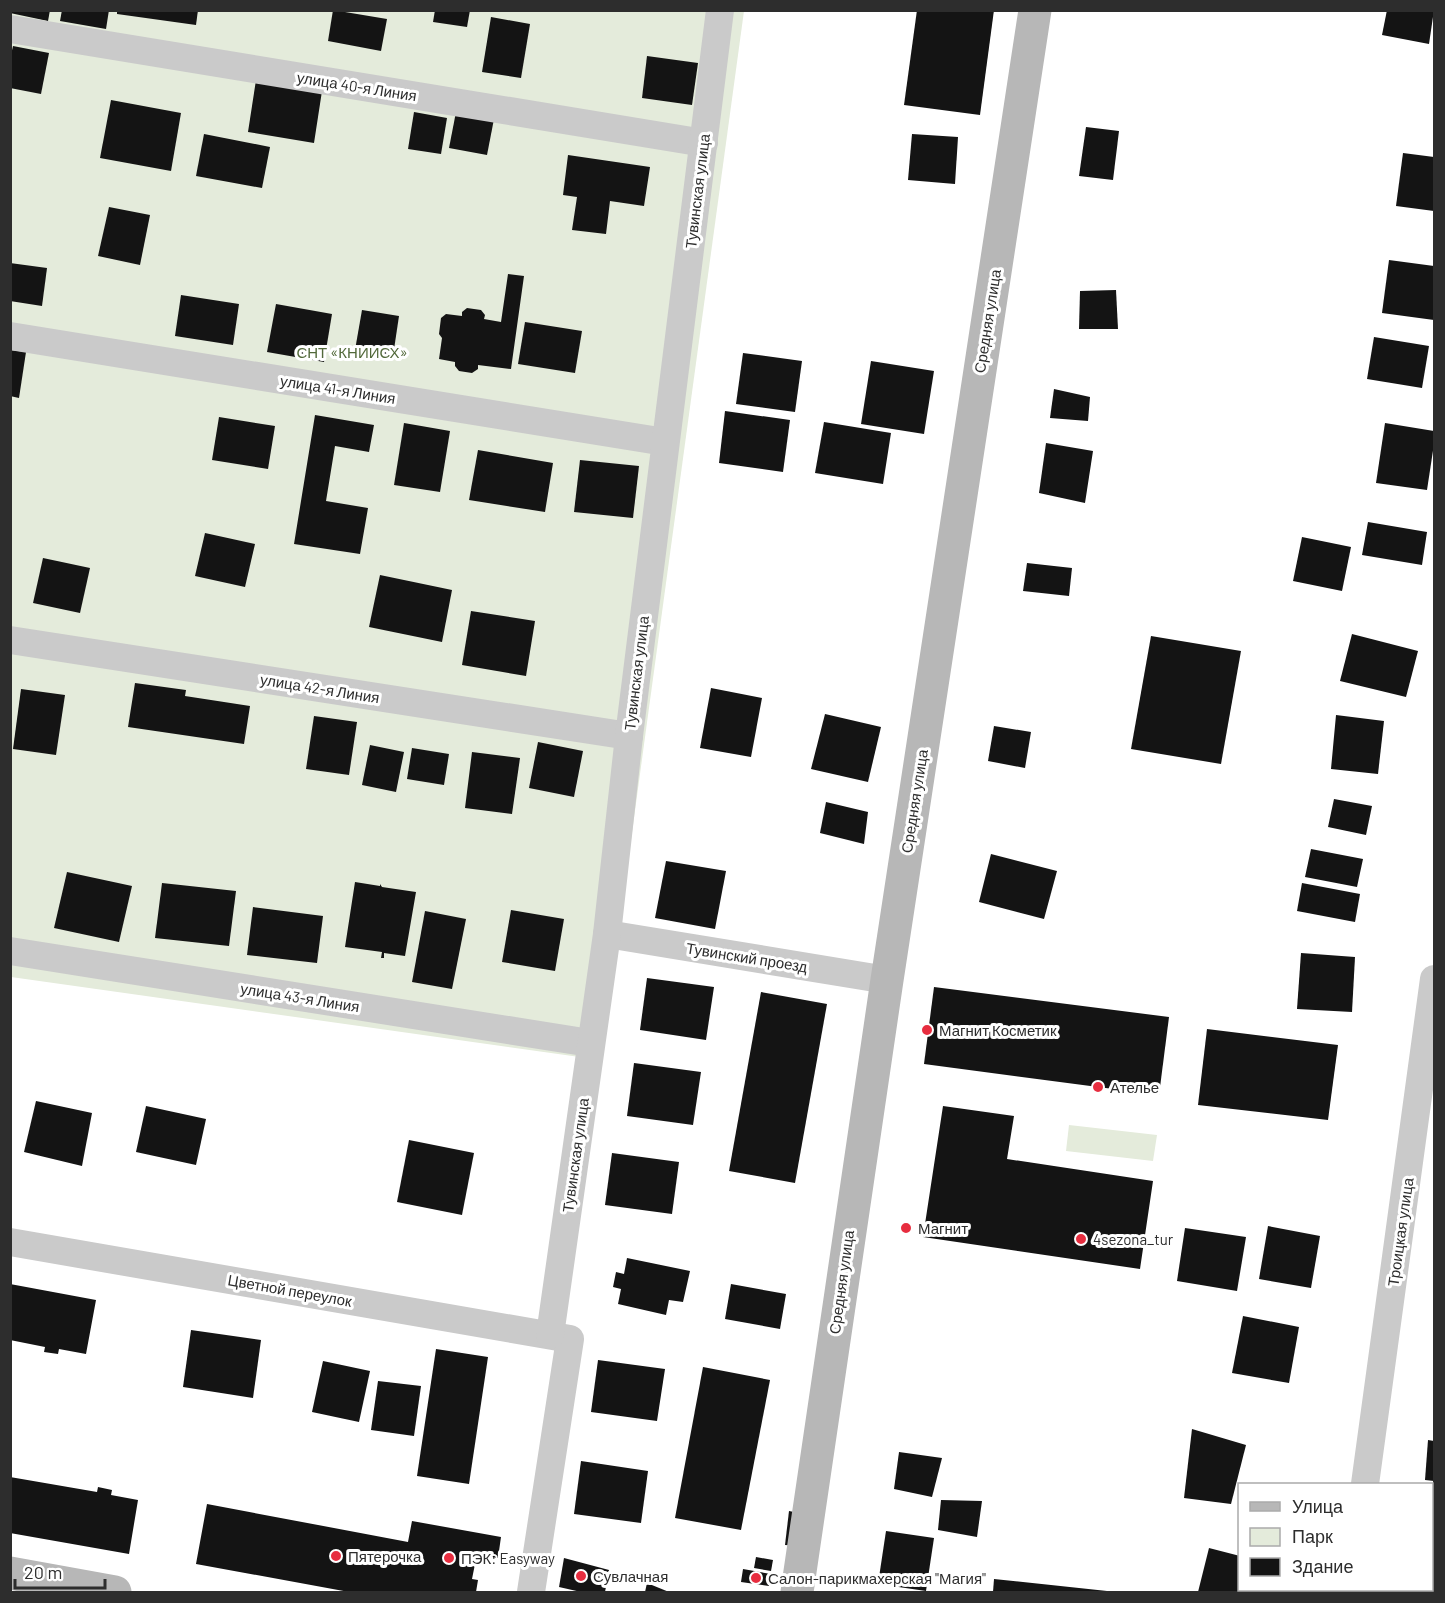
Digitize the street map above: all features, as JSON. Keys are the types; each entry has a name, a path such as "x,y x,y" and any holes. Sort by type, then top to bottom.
{"street":[{"name":"Тувинская улица","path":"531,1593 590,1043 607,934 629,736 720,10"},
{"name":"Средняя улица","path":"797,1593 886,980 1035,10"},
{"name":"улица 40-я Линия","path":"10,29 704,143"},
{"name":"улица 41-я Линия","path":"10,336 665,442"},
{"name":"улица 42-я Линия","path":"10,640 629,736"},
{"name":"Тувинский проезд","path":"607,934 886,980"},
{"name":"улица 43-я Линия","path":"10,951 590,1043"},
{"name":"Троицкая улица","path":"1365,1483 1434,979"},
{"name":"Цветной переулок","path":"10,1242 560,1337"},
{"path":"10,1573 115,1593"}],"green space":[{"name":"СНТ «КНИИСХ»","path":"11,11 744,11 601,1060 11,977"},
{"path":"1069,1125 1157,1135 1153,1161 1066,1151"}],"building":[{"path":"10,10 50,10 48,21 10,13"},
{"path":"62,10 109,10 106,29 60,21"},
{"path":"117,10 198,10 196,25 117,14"},
{"path":"333,10 387,19 381,51 328,41"},
{"path":"435,10 470,10 467,27 433,22"},
{"path":"917,10 994,10 980,115 904,105"},
{"path":"1387,10 1434,10 1429,44 1382,35"},
{"path":"491,17 530,24 521,78 482,72"},
{"path":"13,46 49,53 41,94 10,88 10,59"},
{"path":"647,56 698,63 692,105 642,98"},
{"path":"256,80 322,91 314,143 248,132"},
{"path":"111,100 181,113 171,171 100,158"},
{"path":"414,112 447,118 441,154 408,149"},
{"path":"456,112 494,119 487,155 449,148"},
{"path":"1086,127 1119,131 1113,180 1079,176"},
{"path":"204,134 270,147 262,188 196,176"},
{"path":"912,134 958,137 955,184 908,180"},
{"path":"1403,153 1434,157 1434,211 1396,206"},
{"path":"568,155 650,167 644,206 610,201 606,234 572,230 577,197 563,195"},
{"path":"109,207 150,215 140,265 98,256"},
{"path":"1389,260 1434,266 1434,320 1382,313"},
{"path":"10,263 47,268 42,306 10,301"},
{"path":"508,274 524,276 511,369 478,365 478,369 472,373 459,371 455,362 439,359 442,338 439,334 441,318 446,314 462,316 462,312 467,308 481,310 485,315 484,319 501,322"},
{"path":"1116,290 1118,329 1079,329 1080,291"},
{"path":"181,295 239,304 233,345 175,336"},
{"path":"276,304 332,314 324,362 267,352"},
{"path":"362,310 399,316 393,356 355,350"},
{"path":"525,322 582,331 575,373 518,364"},
{"path":"1374,337 1429,346 1422,388 1367,379"},
{"path":"10,350 26,352 19,398 10,396"},
{"path":"743,353 802,361 795,412 736,404"},
{"path":"871,361 934,371 924,434 861,424"},
{"path":"1054,389 1090,397 1088,421 1050,418"},
{"path":"725,411 790,420 783,472 719,463"},
{"path":"315,415 374,425 369,452 335,446 326,501 368,508 360,554 294,544"},
{"path":"219,417 275,426 268,469 212,460"},
{"path":"824,422 891,433 883,484 815,473"},
{"path":"404,423 450,431 440,492 394,485"},
{"path":"1385,423 1434,431 1427,490 1376,483"},
{"path":"1046,443 1093,451 1085,503 1039,493"},
{"path":"478,450 553,463 545,512 469,500"},
{"path":"580,460 639,466 633,518 574,512"},
{"path":"1368,522 1427,532 1422,565 1362,555"},
{"path":"205,533 255,544 245,587 195,576"},
{"path":"1302,537 1351,547 1342,591 1293,581"},
{"path":"43,558 90,568 80,613 33,603"},
{"path":"1027,563 1072,568 1069,596 1023,591"},
{"path":"380,575 452,590 442,642 369,627"},
{"path":"471,611 535,621 526,676 462,665"},
{"path":"1352,634 1418,651 1406,697 1340,681"},
{"path":"1151,636 1241,651 1221,764 1131,749"},
{"path":"135,683 186,690 185,696 250,706 244,744 128,727"},
{"path":"711,688 762,698 751,757 700,748"},
{"path":"21,689 65,695 56,755 13,749"},
{"path":"825,714 881,727 868,782 811,769"},
{"path":"1336,715 1384,721 1378,774 1331,769"},
{"path":"314,716 357,722 349,775 306,769"},
{"path":"994,726 1031,732 1025,768 988,761"},
{"path":"538,742 583,751 574,797 529,788"},
{"path":"370,745 404,752 396,792 362,785"},
{"path":"412,748 449,754 444,785 407,779"},
{"path":"472,752 520,758 512,814 465,808"},
{"path":"1334,799 1372,806 1366,835 1328,827"},
{"path":"826,802 868,812 864,844 820,833"},
{"path":"1311,849 1363,859 1357,887 1305,877"},
{"path":"991,854 1057,871 1044,919 979,902"},
{"path":"666,861 726,871 715,929 655,918"},
{"path":"67,872 132,886 119,942 54,928"},
{"path":"355,882 380,886 380,884 382,887 416,892 405,956 384,953 384,958 381,958 382,952 345,947"},
{"path":"162,883 236,891 229,946 155,938"},
{"path":"1302,883 1360,894 1355,922 1297,911"},
{"path":"253,907 323,916 317,963 247,955"},
{"path":"511,910 564,919 555,971 502,962"},
{"path":"425,911 466,919 452,989 412,982"},
{"path":"1301,953 1355,957 1352,1012 1297,1009"},
{"path":"647,978 714,987 706,1040 640,1030"},
{"path":"934,987 1169,1017 1159,1095 924,1064"},
{"path":"761,992 827,1004 795,1183 729,1171"},
{"path":"1207,1029 1338,1045 1328,1120 1198,1105"},
{"path":"634,1063 701,1072 693,1125 627,1116"},
{"path":"36,1101 92,1113 82,1166 24,1152"},
{"path":"146,1106 206,1119 196,1165 136,1152"},
{"path":"943,1106 1014,1116 1007,1159 1153,1181 1140,1269 923,1237"},
{"path":"409,1140 474,1153 462,1215 397,1202"},
{"path":"612,1153 679,1162 672,1214 605,1205"},
{"path":"1268,1226 1320,1236 1311,1288 1259,1279"},
{"path":"1185,1228 1246,1237 1237,1291 1177,1281"},
{"path":"627,1258 690,1271 683,1302 669,1300 666,1315 618,1304 621,1289 613,1287 616,1272 624,1274"},
{"path":"10,1284 96,1300 86,1354 59,1349 58,1354 44,1352 45,1347 10,1340"},
{"path":"731,1284 786,1294 780,1329 725,1319"},
{"path":"1243,1316 1299,1327 1289,1383 1232,1373"},
{"path":"191,1330 261,1340 253,1398 183,1387"},
{"path":"436,1349 488,1357 469,1484 417,1476"},
{"path":"598,1360 665,1369 657,1421 591,1412"},
{"path":"323,1361 370,1371 359,1422 312,1412"},
{"path":"703,1367 770,1380 741,1530 675,1518"},
{"path":"378,1381 421,1386 414,1436 371,1430"},
{"path":"1192,1429 1246,1445 1231,1504 1184,1498"},
{"path":"1428,1440 1434,1441 1434,1481 1425,1480"},
{"path":"899,1452 942,1458 932,1497 894,1489"},
{"path":"581,1461 648,1471 641,1523 574,1514"},
{"path":"10,1477 97,1492 98,1487 112,1490 111,1495 138,1500 129,1554 10,1533"},
{"path":"941,1500 982,1501 977,1537 938,1530"},
{"path":"207,1504 408,1542 412,1521 501,1537 498,1558 477,1554 472,1579 478,1580 476,1592 349,1592 196,1564"},
{"path":"789,1511 804,1514 799,1546 785,1545"},
{"path":"886,1531 934,1538 926,1591 878,1584"},
{"path":"1209,1548 1238,1555 1238,1591 1254,1591 1254,1592 1198,1592"},
{"path":"756,1557 773,1560 771,1571 754,1568"},
{"path":"564,1558 609,1570 605,1592 581,1592 559,1587"},
{"name":"Салон-парикмахерская \"Магия\"","path":"743,1569 771,1574 769,1586 741,1582"},
{"path":"994,1579 1107,1591 1107,1592 993,1592"},
{"path":"647,1583 669,1592 645,1592"}],"place":[{"name":"Магнит Косметик","path":"927,1030"},
{"name":"Ателье","path":"1098,1087"},
{"name":"Магнит","path":"906,1228"},
{"name":"4sezona_tur","path":"1081,1239"},
{"name":"Пятерочка","path":"336,1556"},
{"name":"ПЭК: Easyway","path":"449,1558"},
{"name":"Сувлачная","path":"581,1576"},
{"name":"Салон-парикмахерская \"Магия\"","path":"756,1578"}]}
